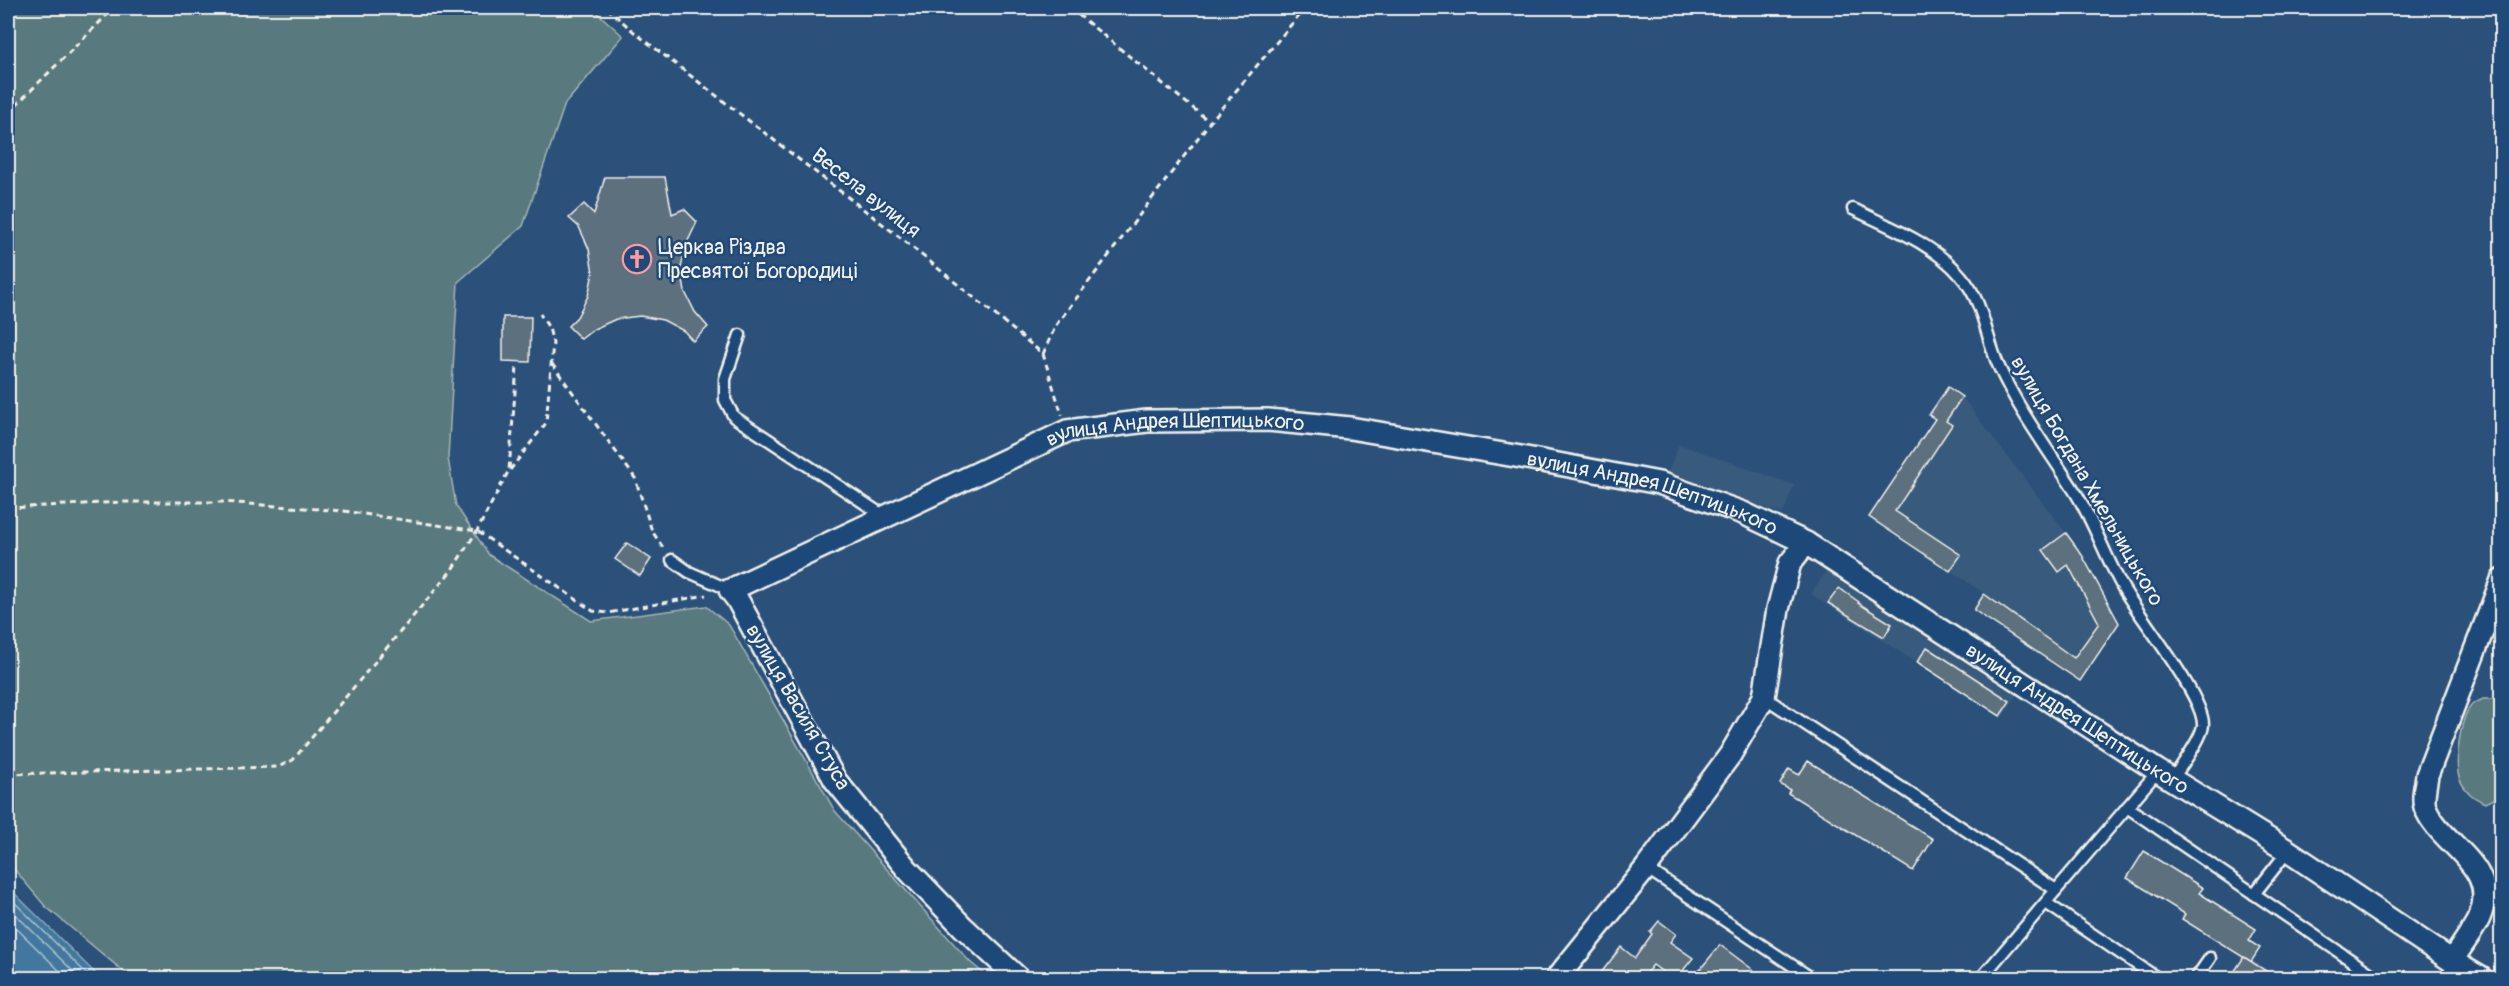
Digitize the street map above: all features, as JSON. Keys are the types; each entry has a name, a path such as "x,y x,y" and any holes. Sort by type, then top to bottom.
{"street":[{"name":"вулиця Андрея Шептицького","path":"730,590 1067,431 1147,421 1268,420 1350,428 1659,483 1743,513 1806,543 2165,776 2288,851 2481,978"},
{"path":"1557,978 1646,868 1730,756 1764,697 1778,609 1790,563 1806,543"},
{"path":"2452,961 2480,917 2483,900 2482,882 2476,869 2431,818 2424,804 2427,775 2502,580"},
{"name":"вулиця Василя Стуса","path":"730,590 835,780 908,869 963,927 1018,978"}],"lane":[{"name":"вулиця Богдана Хмельницького","path":"1853,209 1930,250 1952,266 1972,290 1978,302 1998,367 2019,406 2076,494 2124,589 2182,675 2200,713 2203,725 2200,734 2165,776 2127,807 1981,978"},
{"path":"740,335 725,379 725,400 734,417 884,516"},
{"path":"672,560 688,572 730,590"},
{"path":"1764,697 2056,890"},
{"path":"2127,807 2378,978"},
{"path":"2254,894 2288,851"},
{"path":"1646,868 1811,978"},
{"path":"2046,903 2157,978"},
{"path":"2196,978 2210,958"}],"path":[{"path":"8,113 114,8"},
{"name":"Весела вулиця","path":"607,8 634,32 902,239 1043,354"},
{"path":"1070,8 1210,122"},
{"path":"1067,431 1043,354 1056,325 1210,122 1305,8"},
{"path":"8,774 278,766 293,760 451,571 477,531 509,470 546,423 553,343 549,328 540,314"},
{"path":"552,364 635,478 652,531 672,560"},
{"path":"509,470 516,366"},
{"path":"8,508 122,502 224,502 344,511 477,531 593,611 608,613 730,590"}],"shaded area":[{"path":"1948,387 1962,397 2082,555 2119,623 2080,681 1974,610 1984,593 1869,517 1934,419 1929,415"},
{"path":"1679,444 1794,485 1783,514 1668,472"},
{"path":"1826,571 2016,696 2002,718 1811,594"}],"green space":[{"path":"8,8 592,8 623,36 565,104 523,226 458,282 448,458 456,506 489,555 591,621 706,606 729,625 835,811 970,962 989,978 138,978 123,971 45,906 8,862"},
{"path":"2483,699 2502,701 2501,795 2485,803 2466,789 2461,782 2458,766 2461,732 2467,712 2471,706"}],"water":[{"path":"8,887 100,978 8,978"}],"building":[{"name":"Церква Різдва Пресвятої Богородиці","path":"605,177 665,177 672,214 684,209 697,222 686,245 681,268 685,292 695,312 708,327 693,341 684,331 663,320 640,316 616,319 594,329 581,339 568,326 577,317 588,296 593,273 589,249 579,227 569,218 584,204 594,214"},
{"path":"503,317 531,317 530,362 503,361"},
{"path":"1948,387 1962,397 1946,421 1952,425 1895,511 1961,555 1950,571 1869,517 1935,419 1929,415"},
{"path":"2066,533 2082,555 2119,623 2080,681 1974,610 1984,594 2074,658 2099,623 2068,565 2059,572 2043,550"},
{"path":"627,543 651,559 640,576 615,559"},
{"path":"1839,588 1892,624 1884,637 1828,603"},
{"path":"1927,647 2010,701 2000,716 1917,662"},
{"path":"1808,761 1933,839 1913,871 1788,793 1790,790 1780,784 1789,769 1799,775"},
{"path":"2144,851 2203,888 2199,893 2256,929 2249,941 2260,948 2251,962 2182,919 2185,914 2127,878"},
{"path":"1659,921 1676,934 1670,942 1693,958 1677,978 1671,978 1653,965 1642,978 1597,978 1621,947 1635,958"},
{"path":"1720,945 1764,978 1693,978"},
{"path":"2244,957 2277,978 2230,978"}],"place":[{"name":"Церква Різдва Пресвятої Богородиці","path":"637,259"}]}
